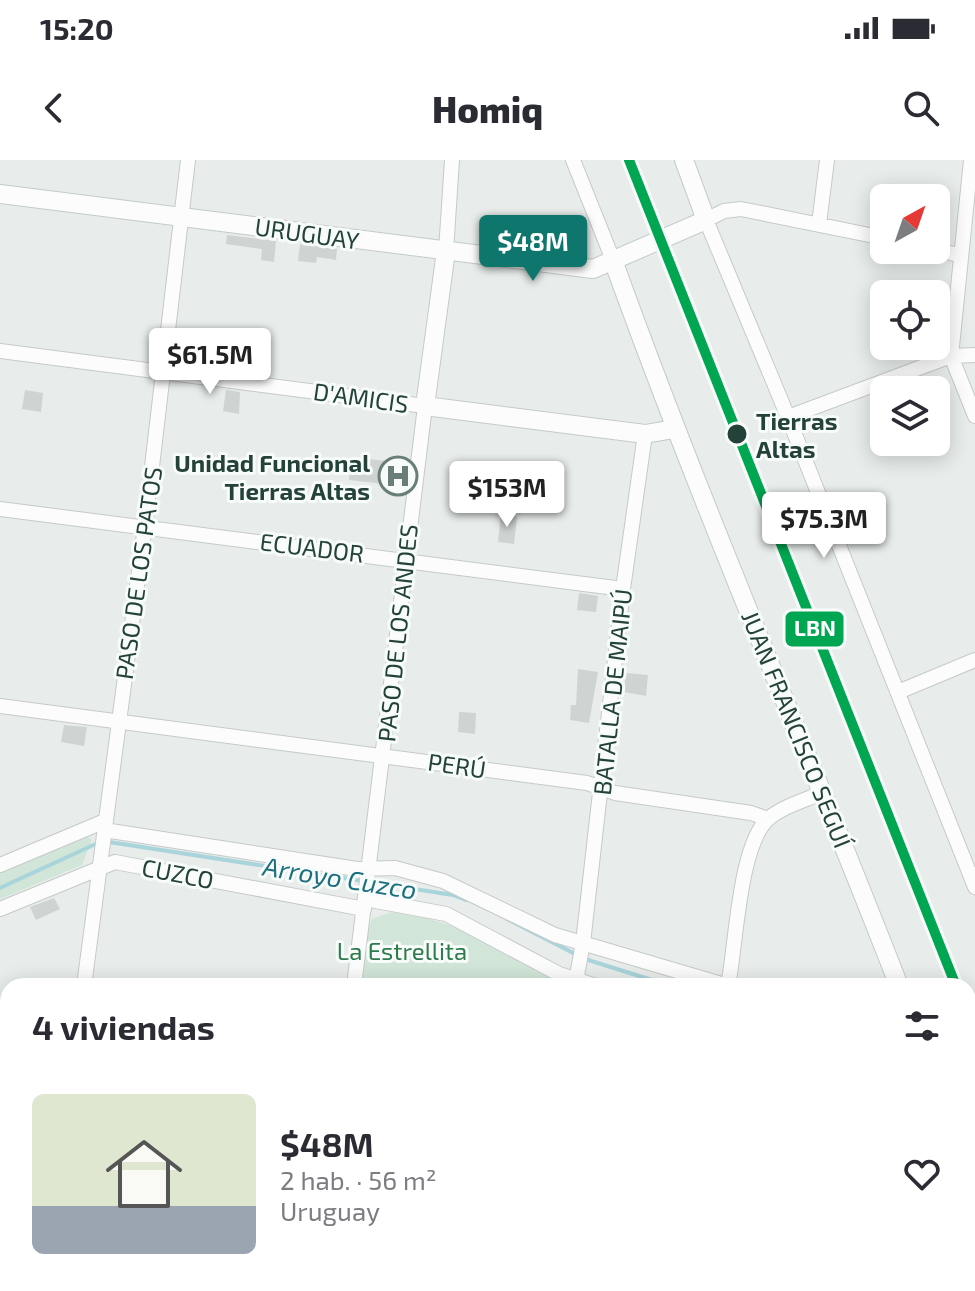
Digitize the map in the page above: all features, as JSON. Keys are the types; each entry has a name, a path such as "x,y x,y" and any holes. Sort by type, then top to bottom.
{"street":[{"name":"PASO DE LOS PATOS","path":"85,978 145,526 188,160"},
{"name":"PASO DE LOS ANDES","path":"355,978 405,559 446,251 452,160"},
{"name":"JUAN FRANCISCO SEGUÍ","path":"573,160 674,429 824,792 896,978"},
{"path":"819,224 827,160"},
{"path":"971,160 951,356 975,416"},
{"path":"683,161 898,692 968,849 975,887"},
{"name":"URUGUAY","path":"0,194 593,269 706,220"},
{"path":"706,220 724,211 741,209 870,235"},
{"path":"950,253 959,255"},
{"name":"D'AMICIS","path":"0,351 645,434 674,429"},
{"path":"788,417 951,356 975,355"},
{"name":"BATALLA DE MAIPÚ","path":"577,978 583,947 623,589 645,434"},
{"name":"ECUADOR","path":"0,509 623,589"},
{"path":"898,692 975,660"},
{"name":"PERÚ","path":"0,706 587,783 615,793 751,813 768,819"},
{"path":"729,978 746,869 754,839 768,819 824,792"},
{"path":"0,865 104,829 367,887 395,868 443,881 583,947 698,978"},
{"name":"CUZCO","path":"0,909 101,859 367,887 446,914 565,978"}],"green space":[{"path":"84,833 92,840 82,865 0,899 0,872"},
{"name":"La Estrellita","path":"392,912 455,927 549,978 361,978 367,932 372,919"}],"building":[{"path":"227,235 276,241 274,262 261,260 262,249 226,244"},
{"path":"300,244 337,249 336,260 317,257 316,263 298,261"},
{"path":"251,334 269,336 266,356 249,354"},
{"path":"25,390 43,393 41,412 22,409"},
{"path":"226,390 240,392 239,414 223,411"},
{"path":"351,457 404,463 402,486 349,480"},
{"path":"501,514 517,517 514,544 498,542"},
{"path":"579,593 598,596 596,612 577,610"},
{"path":"578,669 598,672 589,723 570,720 571,705 576,705"},
{"path":"626,673 648,675 646,696 624,692"},
{"path":"459,712 476,713 475,734 458,732"},
{"path":"64,725 87,727 84,746 61,742"},
{"path":"54,898 60,909 36,920 30,907"}],"waterway":[{"name":"Arroyo Cuzco","path":"0,888 100,842"},
{"name":"Arroyo Cuzco","path":"109,842 453,895 466,900"},
{"name":"Arroyo Cuzco","path":"507,919 577,955"},
{"name":"Arroyo Cuzco","path":"585,959 646,978"}],"transit line":[{"name":"LBN","path":"629,160 953,978"}],"place":[{"name":"Tierras Altas","path":"737,434"},
{"name":"Unidad Funcional Tierras Altas","path":"398,476"}]}
